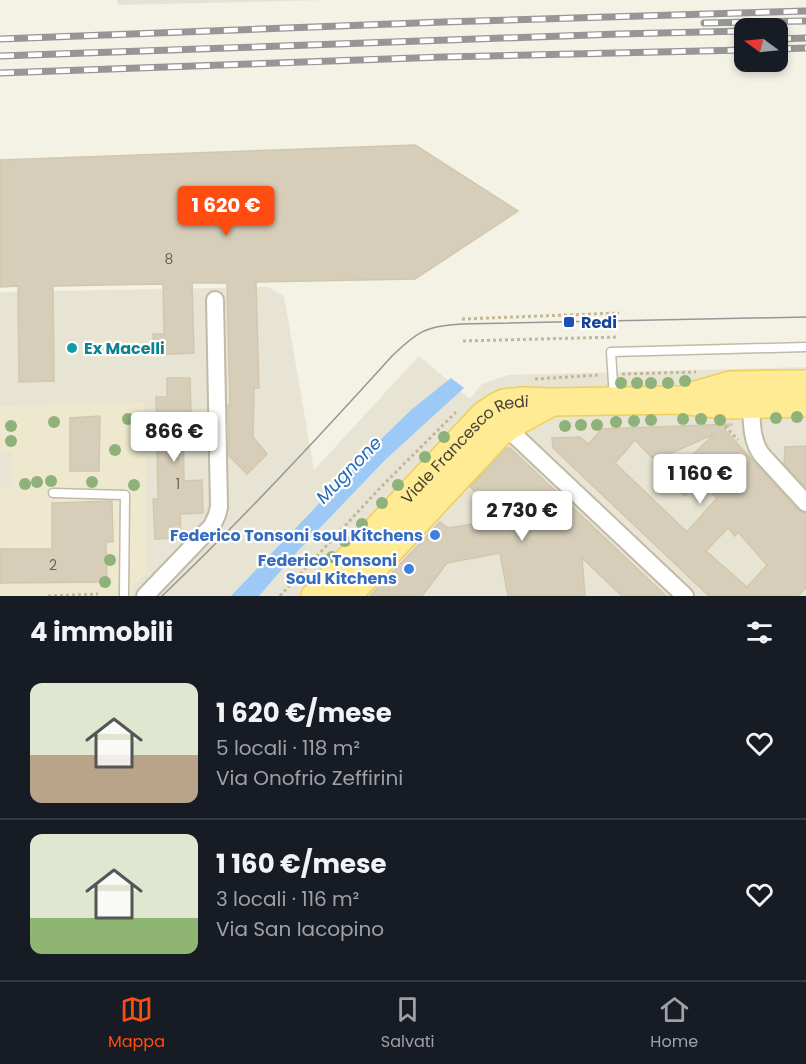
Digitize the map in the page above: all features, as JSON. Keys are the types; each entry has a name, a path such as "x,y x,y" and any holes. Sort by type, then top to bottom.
{"main road":[{"name":"Viale Francesco Redi","path":"679,400 731,385 806,384"},
{"name":"Viale Francesco Redi","path":"315,596 484,415 496,407 509,402 551,402 613,387 679,400 727,405 806,404"},
{"name":"Viale Francesco Redi","path":"347,596 490,442 506,427 551,402"}],"street":[{"path":"145,596 212,526 217,515 219,496 215,300"},
{"path":"751,405 753,438 756,446 806,503"},
{"path":"506,427 686,596"}],"lane":[{"path":"613,387 610,352 806,346"},
{"path":"53,493 125,495 124,596"}],"path":[{"path":"462,319 618,313"},
{"path":"463,341 619,337"},
{"path":"530,380 613,387 696,372"},
{"path":"280,596 379,489 457,411"},
{"path":"48,596 98,594"}],"shaded area":[{"path":"117,0 330,0 118,5"},
{"path":"268,287 284,296 314,470 419,356 470,399 482,384 508,375 806,367 806,596 0,596 0,292"},
{"path":"144,403 147,573 132,587 131,596 0,596 0,488 12,487 11,452 0,452 0,406"}],"water":[{"path":"451,378 464,388 385,460 296,553 259,596 231,596 373,447 411,410"}],"building":[{"path":"415,145 518,211 415,279 256,282 259,388 254,388 253,437 267,454 247,474 229,456 227,283 192,283 194,353 154,355 153,334 164,334 163,284 53,286 54,381 19,382 18,286 0,287 0,160"},
{"path":"167,378 190,378 191,412 183,412 184,481 202,480 203,513 180,514 181,538 155,539 153,499 158,499 156,397 167,397"},
{"path":"100,416 99,471 70,471 70,418"},
{"path":"733,424 724,429 798,510 806,513 806,588 798,596 709,596 553,448 552,438 580,437 588,444 602,429","holes":["714,434 668,479 685,496 701,481 717,498 687,532 615,463 635,440 656,460","728,528 735,536 738,532 767,565 747,587 706,551"]},
{"path":"806,446 806,487 784,464 785,447"},
{"path":"507,448 510,448 666,596 622,596 582,558 585,596 508,596 500,553 447,563 422,596 370,596 440,522 448,528 493,521 490,505 470,487"},
{"path":"112,501 113,542 106,542 107,582 0,583 0,549 52,549 52,503"}],"tram line":[{"path":"162,596 279,478 392,356 423,331 440,326 462,324 806,317"}],"railway":[{"path":"0,39 806,11"},
{"path":"704,23 806,21"},
{"path":"0,56 734,31"},
{"path":"788,39 806,38"},
{"path":"788,49 806,48"},
{"path":"0,73 443,57 734,50"}],"place":[{"name":"Redi","path":"569,322"},
{"name":"Ex Macelli","path":"72,348"},
{"name":"Federico Tonsoni soul Kitchens","path":"435,535"},
{"name":"Federico Tonsoni Soul Kitchens","path":"409,569"}],"water label":[{"name":"Mugnone","path":"349,470"}]}
